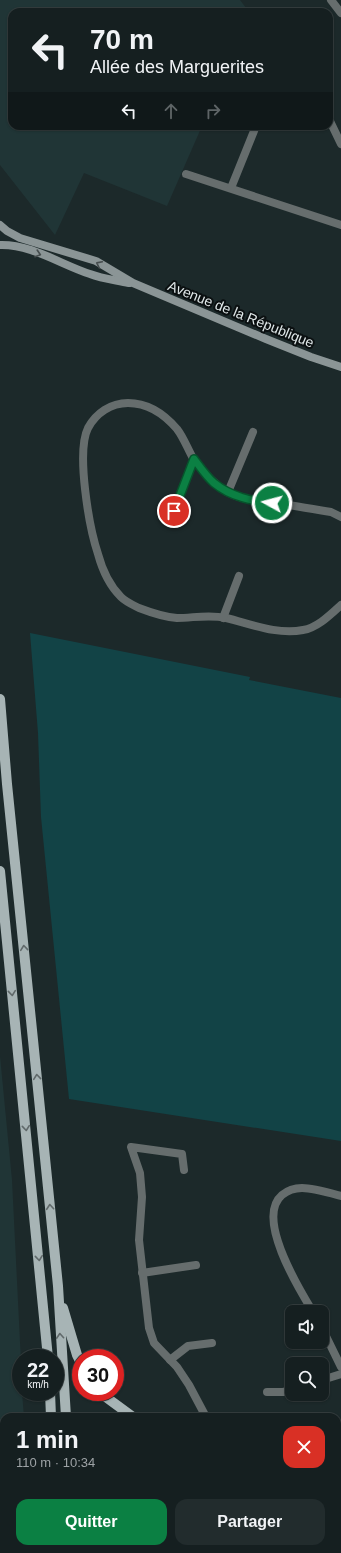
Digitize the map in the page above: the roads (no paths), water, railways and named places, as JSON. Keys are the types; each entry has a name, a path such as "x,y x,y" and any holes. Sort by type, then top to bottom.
{"main road":[{"name":"Avenue de la République","path":"0,225 7,231 20,238 96,262 132,283 241,329 311,357 341,367"},
{"name":"Avenue de la République","path":"0,245 22,248 90,274 132,283"},
{"path":"0,699 7,784 58,1286 66,1413"},
{"path":"0,871 47,1349"},
{"path":"58,1286 76,1349"},
{"path":"50,1401 51,1413"},
{"path":"111,1401 128,1413"}],"street":[{"path":"331,0 341,13"},
{"path":"333,127 341,144"},
{"path":"231,188 254,130"},
{"path":"186,174 341,225"},
{"path":"340,608 320,623 303,630 276,631 223,618 204,616 178,618 157,616 132,605 121,598 110,584 98,554 89,515 84,477 83,446 88,429 97,415 115,405 129,403 145,405 161,414 178,430 194,459 213,483 228,492 249,500 331,512 341,517"},
{"path":"228,492 252,432"},
{"path":"174,511 194,459"},
{"path":"223,618 239,576"},
{"path":"184,1170 182,1154 131,1147 140,1173 142,1196 139,1240 149,1328 154,1343 170,1360 189,1385 204,1413"},
{"path":"309,1305 295,1283 281,1254 274,1224 274,1206 280,1197 287,1191 302,1188 341,1196"},
{"path":"142,1273 196,1265"},
{"path":"170,1360 188,1346 212,1343"},
{"path":"329,1343 341,1368"},
{"path":"329,1378 341,1374"},
{"path":"267,1392 285,1392"}]}
